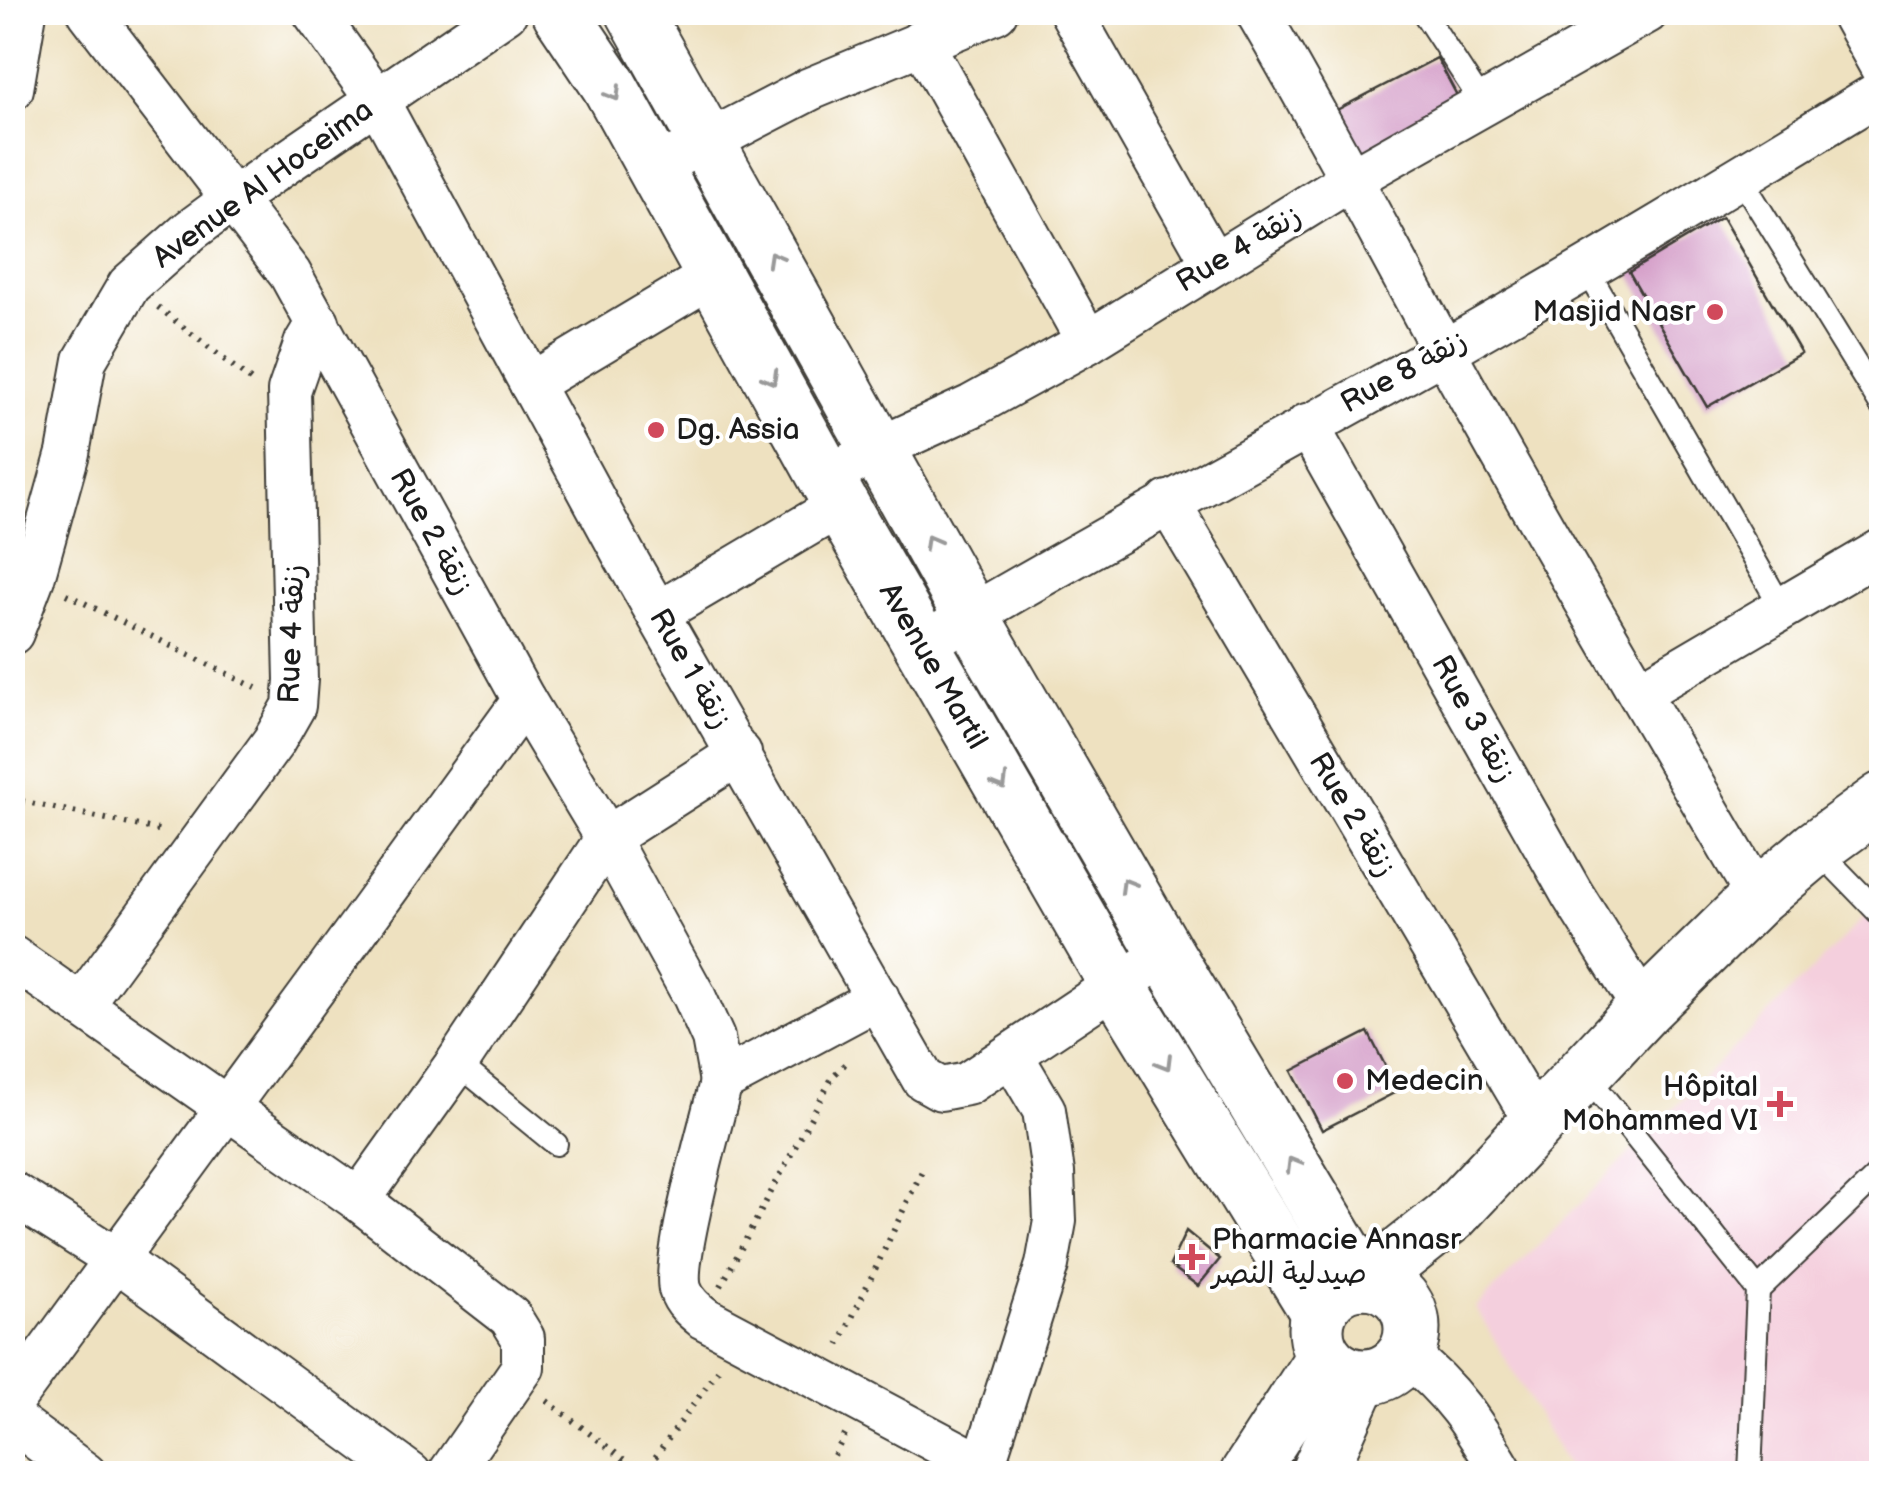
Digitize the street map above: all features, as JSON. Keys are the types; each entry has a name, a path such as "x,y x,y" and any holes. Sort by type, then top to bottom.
{"street":[{"path":"12,90 24,12"},
{"name":"Rue 2 زنقة","path":"89,12 290,274 708,1024 722,1082"},
{"name":"Rue 1 زنقة","path":"314,12 377,100 530,384 923,1078 942,1089 966,1084 1167,954"},
{"name":"Avenue Al Hoceima","path":"12,633 33,578 68,452 85,360 130,284 233,199 506,12"},
{"name":"Avenue Martil","path":"560,12 610,85 834,491 1117,984 1296,1272 1364,1344"},
{"name":"Avenue Martil","path":"634,12 971,616 1167,954 1365,1281"},
{"path":"655,165 810,89 996,12"},
{"path":"1072,12 1213,263"},
{"path":"1257,12 1353,178 1444,351 1758,897"},
{"name":"Rue 4 زنقة","path":"658,613 834,491 880,448 972,406 1088,342 1353,178 1648,12"},
{"path":"1851,12 1882,68"},
{"path":"922,41 1088,342"},
{"name":"Rue 8 زنقة","path":"922,645 1168,502 1444,351 1882,90"},
{"path":"530,384 715,274"},
{"name":"Rue 4 زنقة","path":"81,1005 274,740 294,706 297,630 288,409 296,367 318,322"},
{"name":"Rue 3 زنقة","path":"1307,426 1572,894 1644,1009"},
{"name":"Rue 2 زنقة","path":"1168,502 1538,1126"},
{"path":"1640,692 1882,550"},
{"path":"12,1402 524,700"},
{"path":"359,1200 457,1063 607,838 740,753"},
{"path":"1365,1281 1450,1216 1644,1009 1758,897 1882,800"},
{"path":"12,957 359,1200 510,1317 520,1330 524,1368 449,1474"},
{"path":"878,998 722,1082 682,1251 680,1276 684,1298 722,1329 991,1470 1047,1265 1055,1221 1044,1110 1012,1056"},
{"path":"12,1194 116,1258 410,1474"},
{"path":"1318,1474 1364,1344 1450,1216"},
{"path":"1248,1474 1364,1344 1399,1296 1380,1284 1365,1281"},
{"path":"1364,1344 1441,1382 1473,1423 1503,1474"},
{"path":"12,1420 84,1474"}],"lane":[{"path":"1423,12 1483,104"},
{"path":"1740,177 1882,407"},
{"path":"1586,268 1782,608"},
{"path":"1816,848 1882,916"},
{"path":"457,1063 556,1144"},
{"path":"1585,1074 1758,1290 1750,1474"},
{"path":"1758,1290 1882,1171"}],"path":[{"path":"130,284 288,409"},
{"path":"33,578 294,706"},
{"path":"12,798 200,839"},
{"path":"518,1379 643,1474 722,1329 832,1076 847,1062 900,1036"},
{"path":"821,1382 922,1172"}],"shaded area":[{"name":"Hôpital Mohammed VI","path":"1881,900 1881,1473 1571,1473 1476,1308"}],"building":[{"path":"1437,58 1461,103 1355,158 1331,113"},
{"name":"Masjid Nasr","path":"1722,217 1801,353 1707,407 1629,272"},
{"name":"Medecin","path":"1368,1032 1398,1091 1322,1130 1292,1071"},
{"path":"1186,1231 1220,1259 1198,1286 1170,1265"}],"place":[{"name":"Masjid Nasr","path":"1715,312"},
{"name":"Dg. Assia","path":"656,430"},
{"name":"Medecin","path":"1345,1081"},
{"name":"Hôpital Mohammed VI","path":"1780,1104"},
{"name":"Pharmacie Annasr صيدلية النصر","path":"1192,1257"}]}
